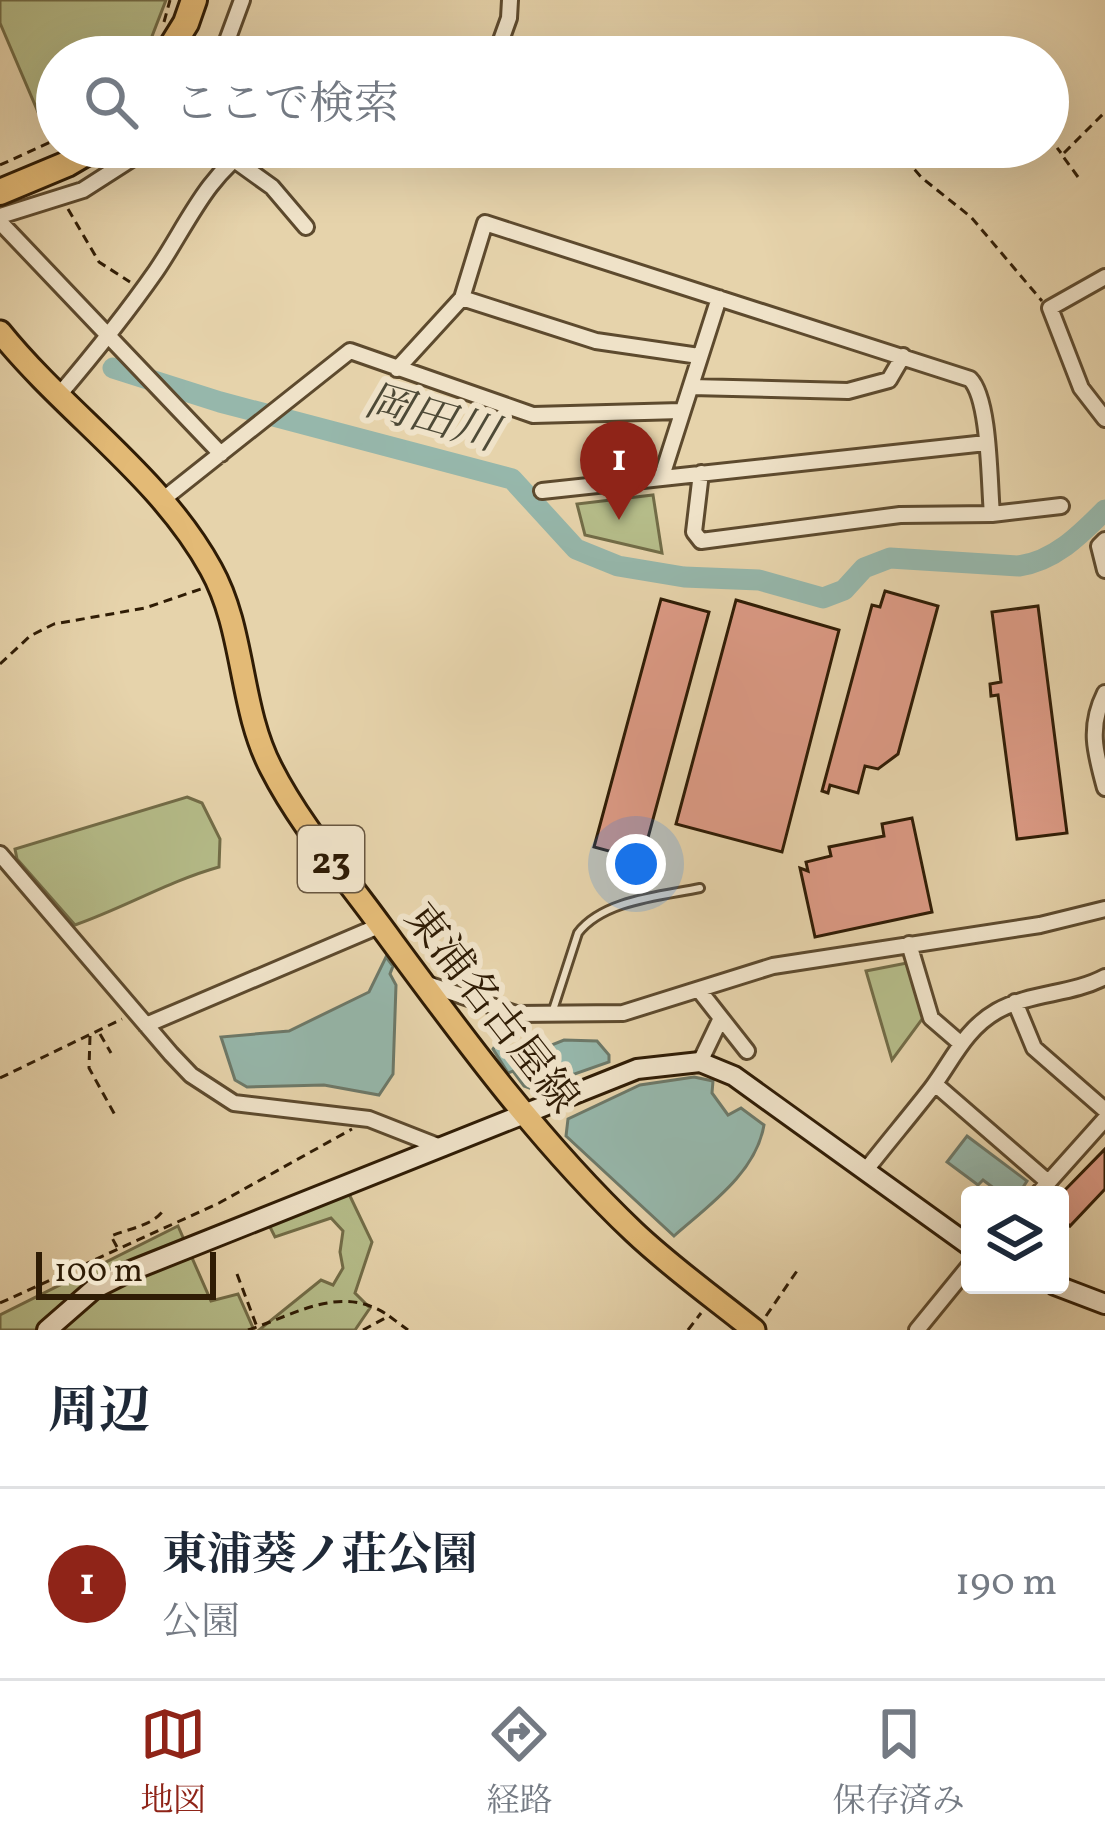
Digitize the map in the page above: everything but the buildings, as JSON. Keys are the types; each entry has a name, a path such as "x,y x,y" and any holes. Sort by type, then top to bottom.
{"highway":[{"path":"178,36 194,0"},
{"path":"192,36 207,0"},
{"path":"0,178 36,162"},
{"path":"0,192 57,168"}],"main road":[{"name":"東浦名古屋線","path":"0,332 188,533 218,583 250,716 288,800 521,1113 638,1236 713,1297 758,1325"}],"street":[{"path":"229,36 242,0"},
{"path":"503,36 510,0"},
{"path":"121,168 0,219 221,454"},
{"path":"59,395 143,289 221,168"},
{"path":"249,168 306,227"},
{"path":"397,369 462,298 485,223 976,383 992,514"},
{"path":"1105,277 1050,308 1081,388 1105,419"},
{"path":"462,298 596,341 699,356"},
{"path":"662,476 719,298"},
{"path":"160,501 350,351 533,415 681,411"},
{"path":"691,387 848,392 889,380 903,356"},
{"path":"542,491 986,443"},
{"path":"701,473 694,532 701,541 900,515 992,514 1061,506"},
{"path":"1105,540 1099,546 1105,570"},
{"path":"1105,693 1096,711 1092,741 1105,788"},
{"path":"0,854 191,1076 234,1103 369,1119 443,1148"},
{"path":"422,982 516,1014 623,1013 773,966 1040,925 1105,909"},
{"path":"146,1025 381,926"},
{"path":"909,944 931,1018 960,1043"},
{"path":"866,1170 935,1084 960,1043 986,1018 1015,1002 1079,989 1105,977"},
{"path":"699,989 747,1052"},
{"path":"1015,1002 1034,1048 1105,1114 1045,1186"},
{"path":"700,1062 721,1018"},
{"path":"47,1330 94,1289 128,1272 637,1069 700,1062 748,1085 961,1239"},
{"path":"935,1084 1048,1182"},
{"path":"917,1330 961,1275"},
{"path":"1069,1290 1105,1304"}],"lane":[{"path":"551,1017 578,933 586,922 611,910 700,888"}],"path":[{"path":"1069,148 1105,112"},
{"path":"0,165 36,149"},
{"path":"1069,164 1078,178"},
{"path":"913,168 971,218 1050,308"},
{"path":"61,197 104,266 143,289"},
{"path":"0,664 30,636 54,624 145,608 218,583"},
{"path":"0,1078 134,1012"},
{"path":"98,1032 111,1053"},
{"path":"90,1036 88,1067 115,1115"},
{"path":"0,1303 259,1183 369,1119"},
{"path":"118,1248 111,1235 144,1225 165,1208"},
{"path":"758,1325 799,1268"},
{"path":"237,1274 256,1327"},
{"path":"688,1330 713,1297"},
{"path":"248,1330 342,1300 370,1303 408,1330"},
{"path":"363,1330 389,1316"},
{"path":"376,1322 385,1328"}],"green space":[{"path":"0,0 166,0 152,36 36,36 36,107 0,23"},
{"path":"653,495 662,553 585,535 577,504"},
{"path":"187,797 202,803 220,839 219,867 75,925 17,859 15,849"},
{"path":"912,962 923,1018 892,1060 866,971"},
{"path":"349,1194 372,1242 355,1293 370,1308 355,1330 259,1330 321,1280 333,1285 343,1268 343,1231 331,1218 275,1237 269,1225"},
{"path":"178,1226 211,1301 238,1294 254,1330 0,1330 0,1315"}],"water":[{"path":"386,957 396,985 393,1074 379,1095 324,1085 247,1087 235,1080 221,1037 289,1031 369,992"},
{"path":"564,1040 597,1041 609,1062 532,1089 513,1071 508,1073 493,1049 522,1057"},
{"path":"694,1077 713,1081 712,1093 728,1115 741,1108 764,1125 741,1173 674,1236 566,1136 568,1119 640,1085"},
{"path":"967,1136 1027,1181 1024,1186 991,1186 983,1180 978,1185 947,1162"}],"waterway":[{"name":"岡田川","path":"113,368 220,402 512,479 576,549 618,566 684,577 759,580 823,598 844,590 864,568 890,558 1032,563 1067,545 1105,510"}],"place":[{"name":"東浦葵ノ荘公園","path":"619,520"}]}
